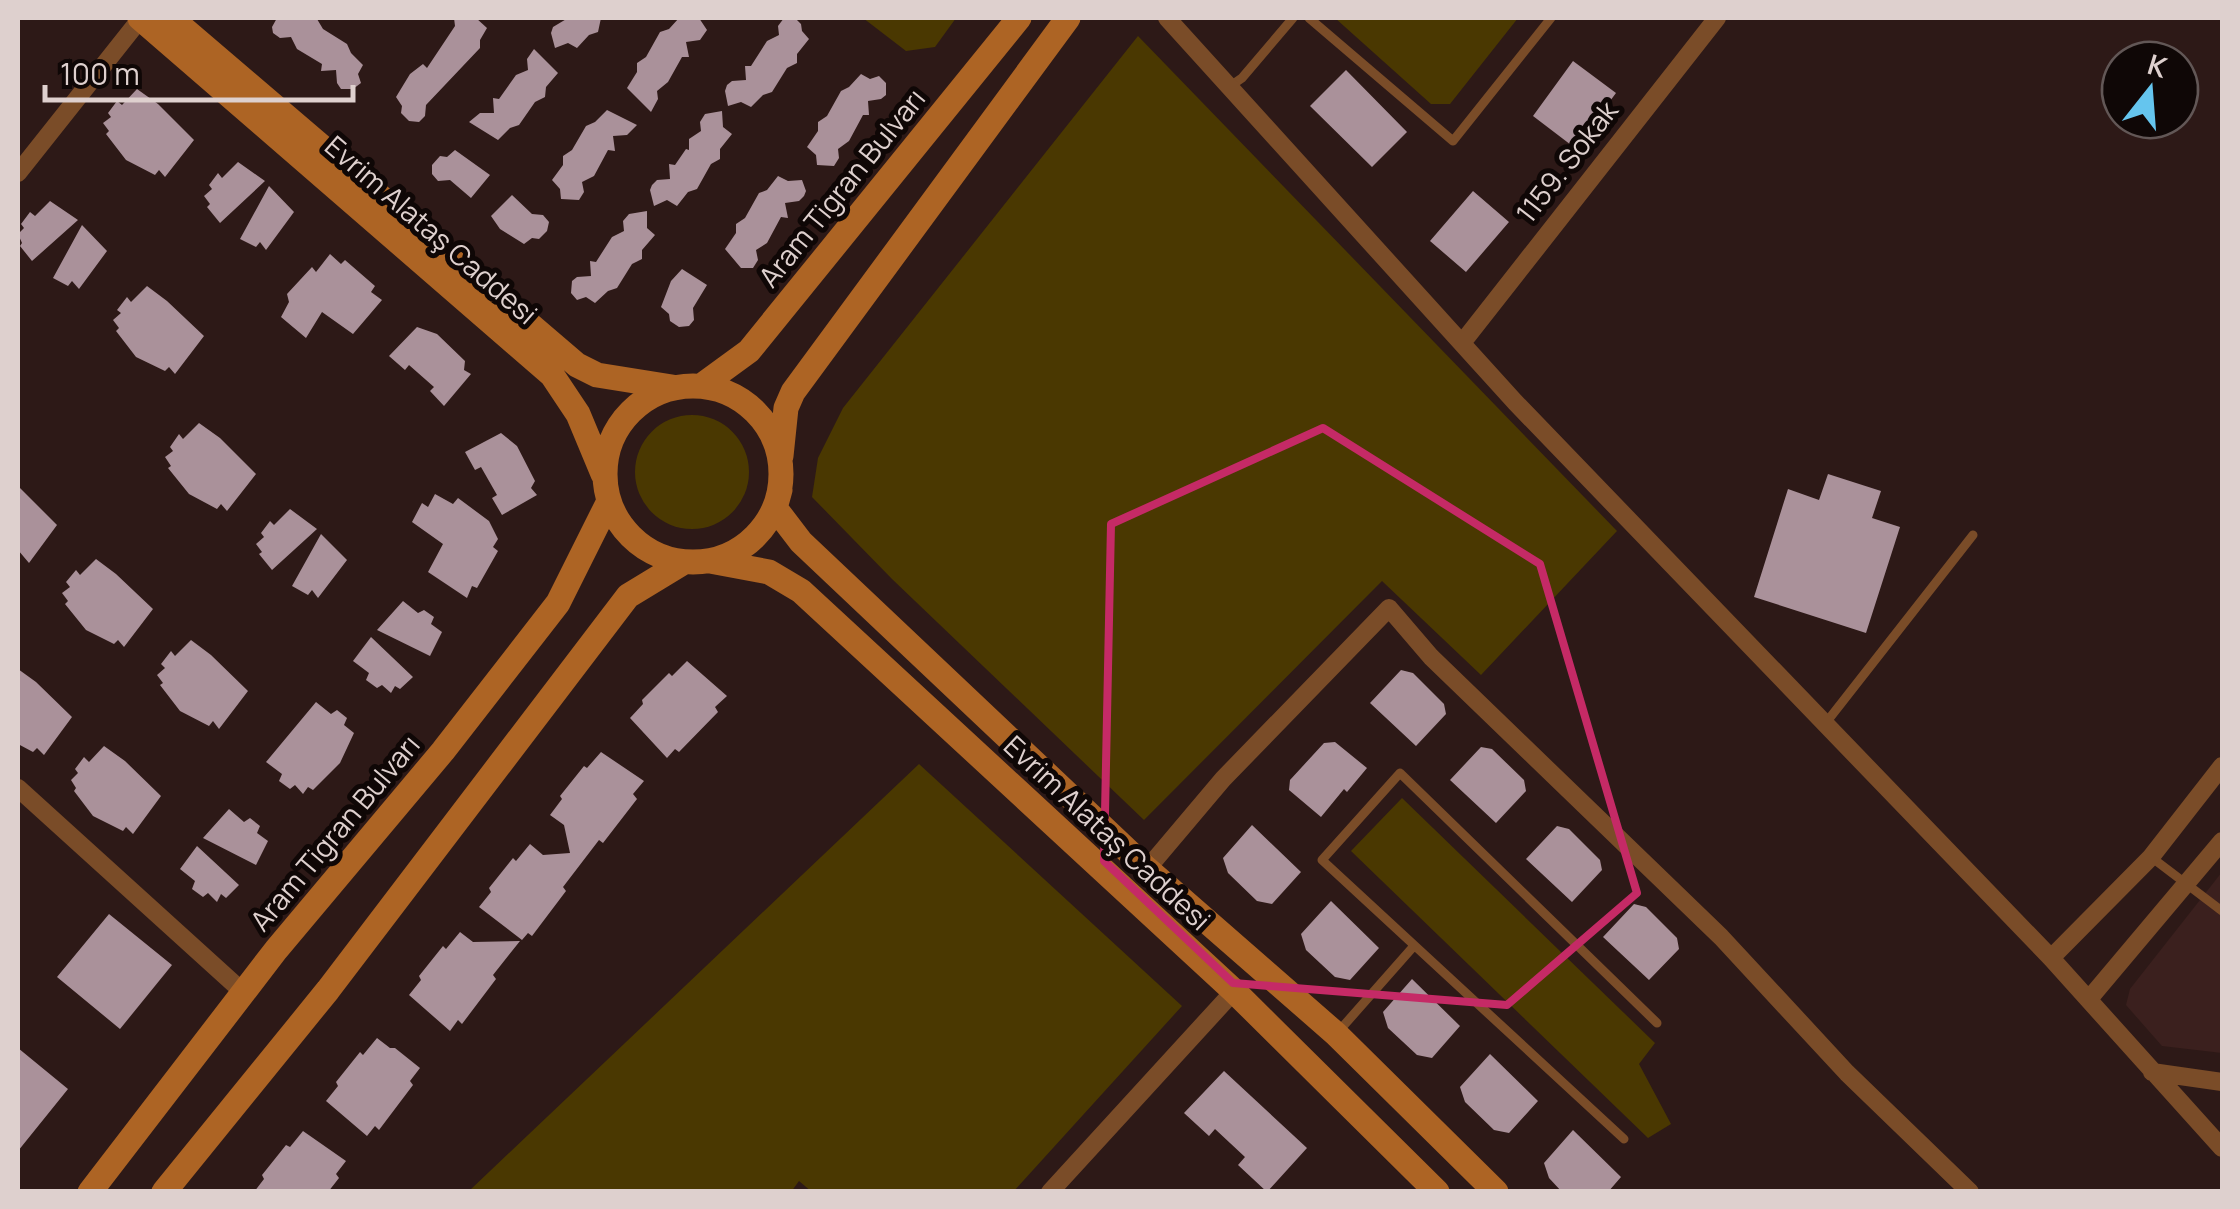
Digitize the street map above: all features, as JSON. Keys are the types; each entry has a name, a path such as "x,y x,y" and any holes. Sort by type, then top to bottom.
{"main road":[{"name":"Evrim Alataş Caddesi","path":"140,18 552,375 578,414 604,474"},
{"name":"Evrim Alataş Caddesi","path":"171,18 577,366 596,375 672,387"},
{"name":"Aram Tigran Bulvarı","path":"702,386 748,351 1019,18"},
{"path":"1068,18 792,392 786,408 780,490 775,508 801,542 1147,869 1336,1034 1496,1192"},
{"path":"697,562 659,556 638,544 620,526 608,504 604,474 608,445 622,419 644,399 672,387 702,386 730,393 754,410 772,433 781,461"},
{"path":"164,1192 328,990 628,596 697,562 735,552 756,536 772,515 780,490"},
{"name":"Aram Tigran Bulvarı","path":"90,1192 243,992 443,752 558,603 608,504"},
{"name":"Evrim Alataş Caddesi","path":"697,562 769,572 801,591 1234,992 1437,1192"}],"street":[{"path":"18,173 140,18"},
{"path":"1167,18 1462,342 2051,958 2222,1148"},
{"name":"1159. Sokak","path":"1462,342 1717,18"},
{"path":"1147,869 1223,779 1389,608 1430,657 1721,937 1847,1073 1970,1192"},
{"path":"2051,958 2151,857 2222,766"},
{"path":"18,788 243,992"},
{"path":"2089,999 2222,841"},
{"path":"1050,1192 1234,992"},
{"path":"2152,1072 2222,1082"}],"lane":[{"path":"1229,87 1242,78 1293,18"},
{"path":"1309,18 1454,141 1551,18"},
{"path":"1825,724 1973,535"},
{"path":"1624,1140 1322,860 1400,774 1657,1023"},
{"path":"2151,857 2222,912"},
{"path":"1336,1034 1414,946"}],"highlighted area":[{"path":"1323,428 1540,564 1637,893 1507,1005 1233,983 1104,861 1111,524"}],"shaded area":[{"path":"863,18 956,18 935,47 906,51"},
{"path":"1335,18 1518,18 1450,104 1431,104"},
{"path":"1138,36 1617,531 1481,675 1382,581 1144,820 812,497 818,458 843,408"},
{"path":"692,415 724,424 740,440 749,472 740,504 724,520 692,529 660,520 644,504 635,472 644,440 660,424"},
{"path":"919,764 1182,1006 1014,1191 812,1192 799,1181 791,1192 469,1191"},
{"path":"1402,798 1655,1043 1639,1064 1671,1124 1648,1138 1351,851"},
{"path":"2222,872 2222,1053 2162,1046 2126,1005 2130,989"}],"building":[{"path":"277,18 317,19 323,29 347,44 363,65 358,74 361,83 353,89 341,89 336,70 321,71 322,64 297,49 291,37 280,38 273,33"},
{"path":"454,18 476,18 487,28 480,48 426,105 425,116 419,122 409,121 401,113 402,106 396,97 410,74 423,64 427,68 455,26"},
{"path":"568,18 601,18 598,32 589,35 577,48 568,43 555,48 553,27"},
{"path":"679,18 699,18 707,30 700,40 686,42 689,57 682,57 668,82 657,91 658,99 651,112 627,88 637,72 637,63 646,57 660,32"},
{"path":"784,18 795,18 809,39 797,54 797,63 787,68 772,92 751,107 741,102 728,106 727,85 746,80 745,66 751,66 767,41 779,35 778,26"},
{"path":"534,49 558,73 546,87 545,97 535,102 519,125 498,140 469,122 480,113 494,113 493,98 499,99 516,75 528,70 527,59"},
{"path":"1573,61 1616,93 1575,148 1533,116"},
{"path":"1346,70 1407,132 1372,167 1310,106"},
{"path":"861,74 870,79 879,76 886,83 886,95 868,101 869,115 863,115 849,141 838,149 839,158 834,166 817,165 816,155 807,147 818,131 818,122 827,116 841,91"},
{"path":"137,89 194,140 165,177 159,170 155,175 126,160 106,134 109,131 103,123 111,117 108,113 117,101 122,105"},
{"path":"607,110 637,125 627,135 613,136 615,151 608,150 594,176 582,182 584,192 579,200 561,199 560,189 552,180 563,165 563,156 572,150 586,126"},
{"path":"722,111 723,127 732,134 720,149 720,159 711,164 697,189 688,192 677,206 667,200 654,206 652,185 657,180 670,179 669,164 675,165 689,150 689,139 701,131 700,122 705,114"},
{"path":"455,150 490,175 471,198 450,180 438,181 432,174 432,165 440,156 447,157"},
{"path":"238,162 265,181 220,223 207,207 210,204 204,196 212,189 209,185 218,173 222,178"},
{"path":"778,176 788,181 802,180 804,196 785,203 788,218 781,217 767,243 756,250 758,260 753,268 741,268 725,249 736,233 736,224 745,218 759,193 767,190"},
{"path":"269,186 294,212 266,250 260,242 256,247 240,239"},
{"path":"1473,191 1509,222 1466,272 1430,241"},
{"path":"512,195 532,214 543,215 549,222 539,239 532,238 524,244 500,229 491,216"},
{"path":"50,201 78,220 32,261 20,246 18,234 24,228 21,224 30,212 35,216"},
{"path":"647,211 647,228 655,235 642,250 642,259 632,264 617,288 595,303 586,297 577,300 571,293 572,281 591,276 590,261 596,262 612,237 624,231 623,221 629,214"},
{"path":"82,225 107,251 79,289 72,281 68,286 53,278"},
{"path":"330,254 341,264 345,260 375,286 371,292 382,300 353,334 322,312 306,338 281,317 289,302 287,294 312,267 316,272"},
{"path":"682,269 707,285 693,308 694,320 689,326 679,327 661,307 671,281"},
{"path":"147,286 204,336 175,374 169,367 165,371 136,357 116,331 119,328 113,320 121,313 117,310 127,297 131,302"},
{"path":"417,327 437,334 465,361 464,370 471,374 444,406 430,391 434,387 409,365 405,370 389,356"},
{"path":"199,423 256,474 227,511 221,504 217,509 189,494 168,468 171,466 165,457 173,451 170,447 179,434 183,439"},
{"path":"501,433 517,446 535,481 531,488 537,495 502,515 492,498 497,495 481,467 475,470 465,452"},
{"path":"1828,474 1881,491 1872,518 1900,527 1866,633 1754,597 1788,489 1819,500"},
{"path":"18,486 57,525 29,563 18,550"},
{"path":"435,494 453,504 458,498 489,521 498,539 493,547 498,551 467,598 428,572 443,544 412,522 422,503 428,507"},
{"path":"290,509 317,529 272,570 256,544 264,537 261,533 270,521 274,525"},
{"path":"321,534 347,560 318,598 312,590 308,595 292,586"},
{"path":"96,559 153,609 124,647 118,640 114,644 86,630 65,604 68,601 62,593 70,587 66,582 76,570 80,575"},
{"path":"403,601 418,613 424,610 434,617 431,624 442,632 430,656 377,630"},
{"path":"371,637 413,677 400,689 395,686 391,693 382,685 377,688 366,680 369,673 353,661"},
{"path":"191,640 248,691 219,729 213,721 209,726 180,711 160,685 163,683 157,675 165,668 161,664 171,651 175,656"},
{"path":"687,661 727,696 715,707 718,712 679,752 675,749 667,758 630,718 669,673 672,676"},
{"path":"18,669 72,717 44,755 37,748 33,752 18,744"},
{"path":"1401,670 1413,673 1444,704 1446,714 1416,746 1370,703"},
{"path":"316,702 331,714 337,710 347,718 344,725 354,733 340,763 313,790 308,787 303,794 295,785 290,789 279,781 282,774 266,762"},
{"path":"1335,742 1367,768 1321,817 1289,790 1290,780 1324,743"},
{"path":"104,746 161,796 133,834 126,827 123,831 93,816 74,791 71,780 78,773 75,769 84,757 89,762"},
{"path":"1481,747 1492,749 1524,780 1526,791 1496,823 1450,780"},
{"path":"601,752 644,781 633,794 637,799 603,843 599,840 532,936 528,933 522,940 479,907 513,858 516,861 530,844 543,855 570,853 564,825 550,815 584,766 587,768"},
{"path":"229,809 244,822 250,818 260,826 257,833 268,841 256,865 203,838"},
{"path":"1252,825 1301,872 1272,904 1257,901 1228,873 1223,858"},
{"path":"1557,826 1569,829 1600,860 1602,870 1572,902 1526,859"},
{"path":"197,846 239,885 226,898 221,894 217,902 208,893 203,897 192,889 195,881 180,869"},
{"path":"1331,901 1379,948 1350,980 1335,977 1306,950 1301,934"},
{"path":"1634,904 1646,907 1677,938 1679,949 1649,980 1603,937"},
{"path":"109,914 172,965 120,1029 57,977"},
{"path":"460,932 473,942 520,941 462,1024 458,1020 450,1031 409,995 443,946 446,949"},
{"path":"1412,979 1460,1026 1432,1058 1417,1055 1388,1028 1383,1012"},
{"path":"377,1038 420,1068 410,1081 413,1085 379,1130 375,1126 367,1136 326,1101 360,1052 363,1055"},
{"path":"18,1048 68,1089 18,1151"},
{"path":"1490,1054 1538,1101 1509,1133 1494,1130 1465,1102 1460,1087"},
{"path":"1224,1071 1307,1148 1267,1192 1238,1165 1245,1157 1215,1129 1209,1136 1184,1113"},
{"path":"1573,1130 1621,1177 1608,1192 1562,1192 1549,1178 1544,1163"},
{"path":"303,1131 346,1161 328,1192 254,1192 286,1145 290,1147"}]}
